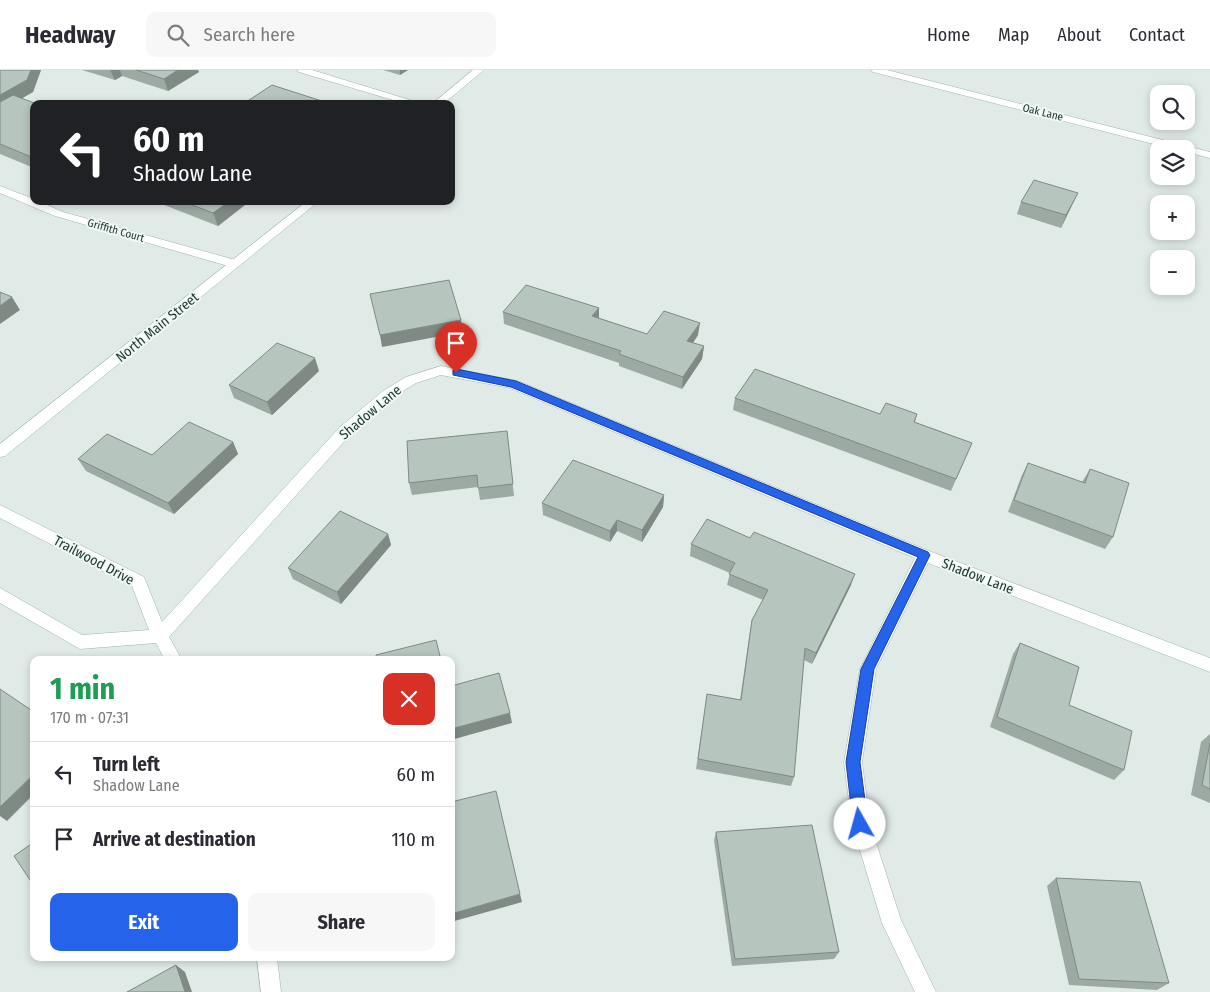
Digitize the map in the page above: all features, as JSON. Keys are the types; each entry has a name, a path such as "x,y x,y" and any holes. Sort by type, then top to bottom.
{"street":[{"path":"302,70 404,100"},
{"path":"442,100 479,70"},
{"name":"Oak Lane","path":"876,70 1210,154"},
{"name":"Griffith Court","path":"0,189 30,202"},
{"name":"Griffith Court","path":"38,205 59,214 235,264"},
{"name":"North Main Street","path":"0,452 309,205"},
{"name":"Shadow Lane","path":"160,636 345,431 388,394 411,380 441,370 513,384 924,555 1210,666"},
{"name":"Trailwood Drive","path":"0,511 138,582 160,636 172,656"},
{"path":"924,555 868,669 853,762 860,824 892,923 926,992"},
{"path":"0,595 80,642 160,636"},
{"path":"267,961 271,992"}],"building":[{"path":"0,70 31,70 27,80 0,95"},
{"path":"136,70 178,70 164,79"},
{"path":"272,85 319,100 249,100"},
{"path":"13,95 30,101 30,156 0,144 0,102"},
{"path":"1034,180 1078,193 1066,215 1021,202"},
{"path":"192,205 224,205 213,213"},
{"path":"449,280 461,320 380,335 370,294"},
{"path":"526,285 599,308 592,316 647,334 664,311 700,323 687,341 704,346 683,377 619,354 621,351 503,312"},
{"path":"0,292 12,297 0,306"},
{"path":"277,343 315,358 267,402 229,385"},
{"path":"755,369 880,414 886,403 917,414 914,422 972,443 956,479 735,398"},
{"path":"189,422 233,442 168,503 78,459 107,434 152,455"},
{"path":"507,431 513,484 478,488 477,475 409,483 407,441"},
{"path":"573,460 664,495 642,530 617,520 610,531 542,503"},
{"path":"1028,463 1085,483 1090,469 1129,483 1113,537 1014,500"},
{"path":"340,511 388,534 337,592 288,568"},
{"path":"707,519 750,538 754,532 855,574 816,653 805,648 794,777 698,759 707,694 741,700 752,620 768,590 729,574 735,563 691,544"},
{"path":"436,640 440,656 376,656"},
{"path":"1020,643 1079,667 1069,705 1132,731 1124,770 997,717"},
{"path":"499,673 510,713 455,728 455,685"},
{"path":"0,689 30,709 30,778 0,807"},
{"path":"1210,743 1210,789 1202,785"},
{"path":"496,791 520,894 455,913 455,801"},
{"path":"812,825 839,952 735,959 716,832"},
{"path":"30,845 30,880 14,856"},
{"path":"1056,878 1140,882 1169,983 1079,979"},
{"path":"176,965 185,992 127,992"}],"route":[{"path":"456,373 513,384 924,555 868,669 853,762 860,824"}]}
